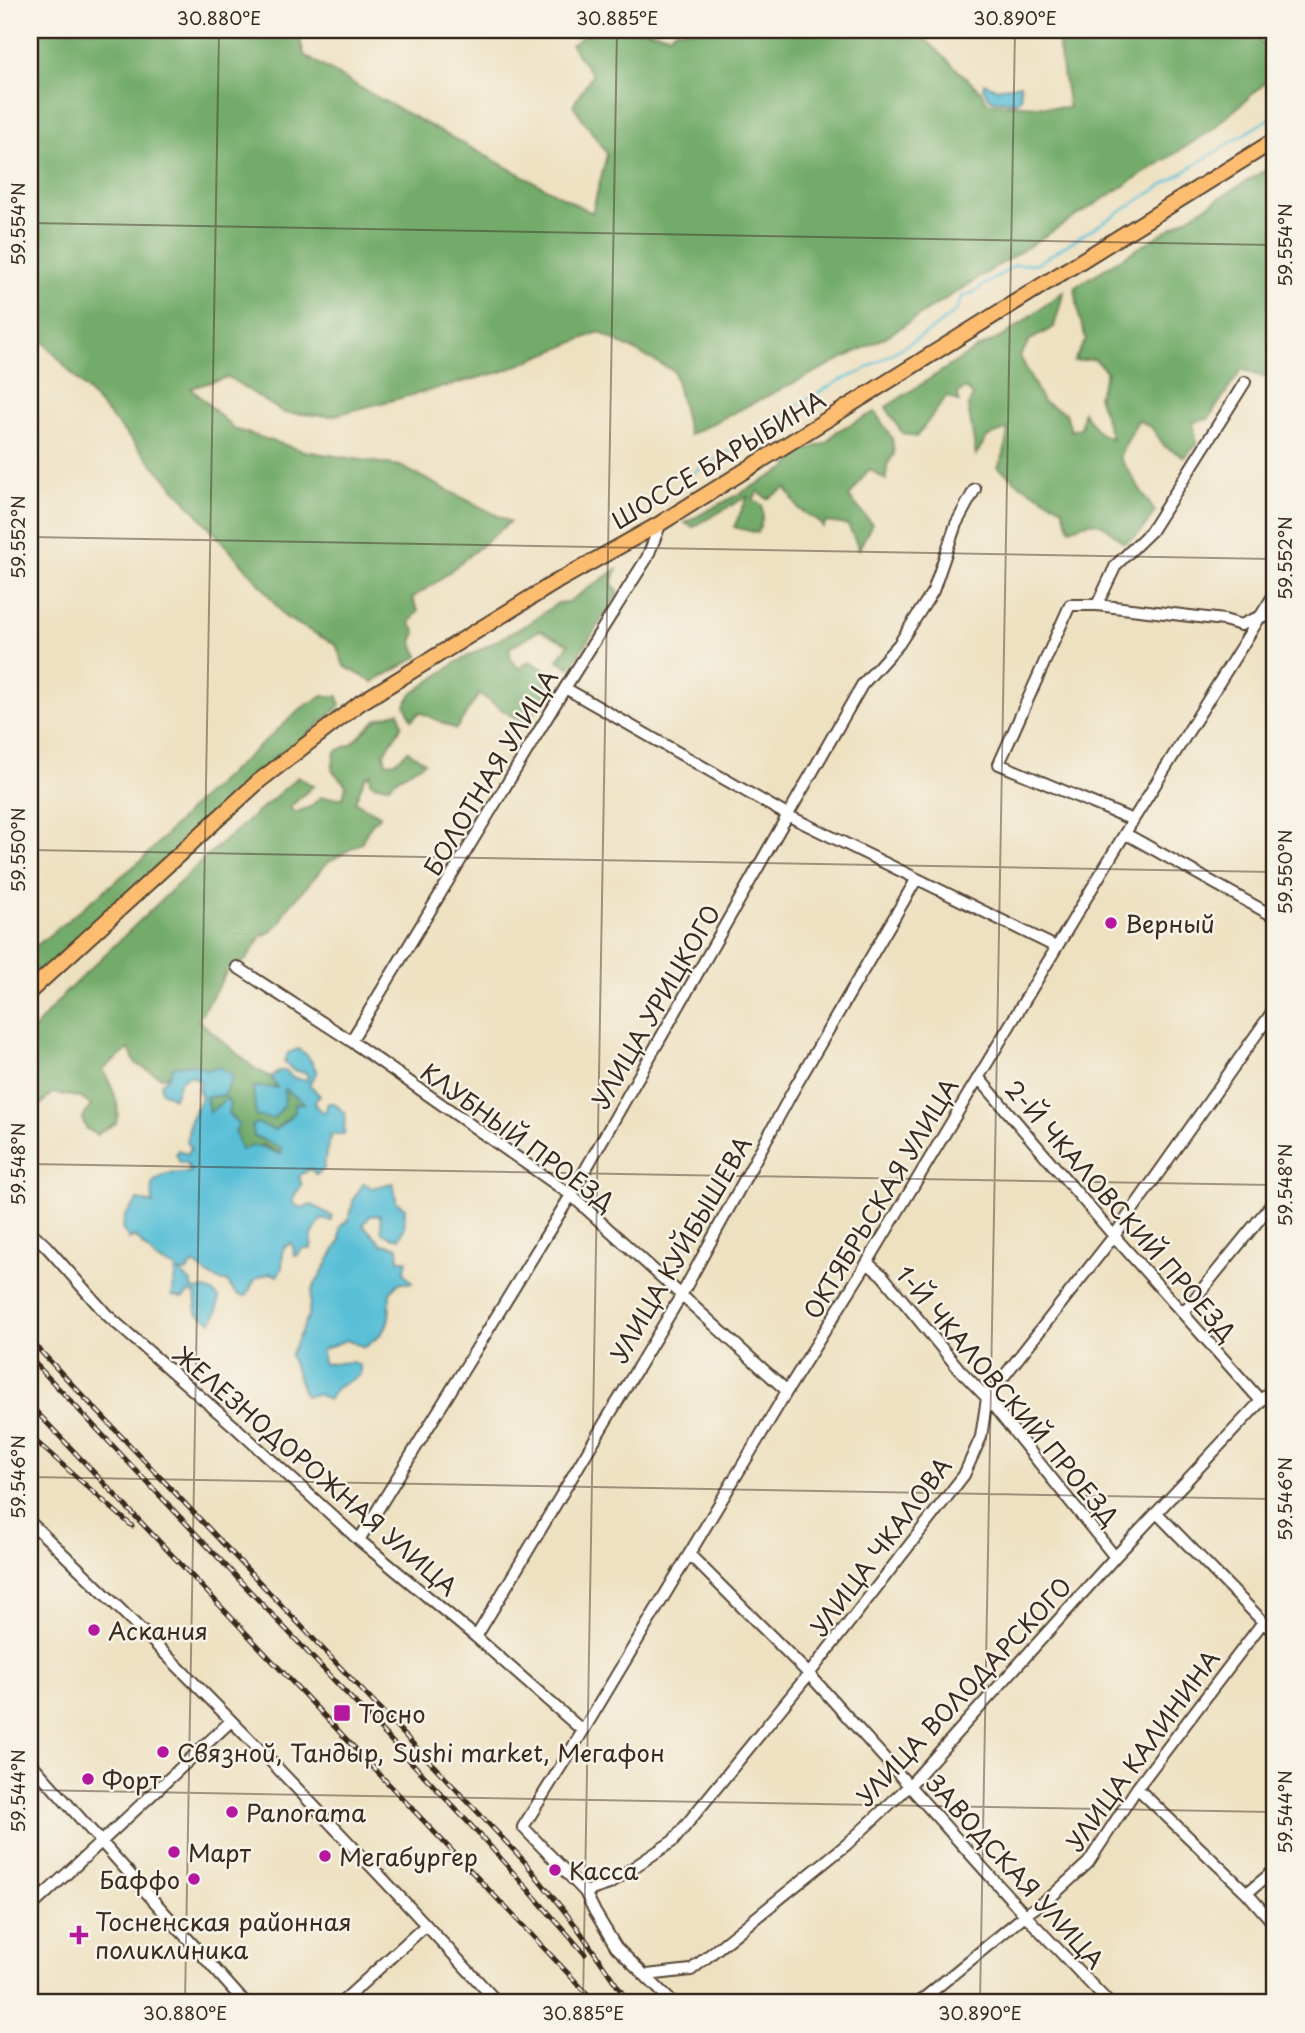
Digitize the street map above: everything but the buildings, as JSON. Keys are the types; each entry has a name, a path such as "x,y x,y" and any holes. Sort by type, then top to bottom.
{"main road":[{"name":"ШОССЕ БАРЫБИНА","path":"30,991 259,781 360,703 556,582 661,523 1275,140"}],"street":[{"path":"1097,604 1116,565 1151,531 1245,382"},
{"name":"УЛИЦА УРИЦКОГО","path":"359,1540 571,1195 862,685 899,644 933,591 956,524 975,489"},
{"name":"БОЛОТНАЯ УЛИЦА","path":"351,1041 647,558 661,523"},
{"name":"ОКТЯБРЬСКАЯ УЛИЦА","path":"585,1892 523,1827 1133,820 1275,593"},
{"path":"1133,820 999,764 1070,604 1097,604 1224,620 1241,625 1262,615 1275,617"},
{"path":"565,688 789,816 1056,947"},
{"path":"1126,834 1275,917"},
{"name":"УЛИЦА КУЙБЫШЕВА","path":"476,1637 682,1294 795,1087 916,880"},
{"name":"КЛУБНЫЙ ПРОЕЗД","path":"237,967 351,1041 571,1195 787,1391"},
{"name":"УЛИЦА ЧКАЛОВА","path":"585,1892 609,1884 673,1841 809,1674 964,1475 981,1437 987,1398 1114,1236 1275,1008"},
{"name":"2-Й ЧКАЛОВСКИЙ ПРОЕЗД","path":"978,1077 1114,1236 1261,1401"},
{"path":"1183,1313 1275,1200"},
{"name":"ЖЕЛЕЗНОДОРОЖНАЯ УЛИЦА","path":"30,1231 107,1315 359,1540 476,1637 583,1731"},
{"name":"1-Й ЧКАЛОВСКИЙ ПРОЕЗД","path":"867,1263 882,1275 959,1369 987,1398 1115,1557"},
{"name":"УЛИЦА ВОЛОДАРСКОГО","path":"647,1975 691,1970 846,1845 909,1786 1115,1557 1275,1386"},
{"path":"1157,1513 1275,1634"},
{"path":"30,1522 231,1721 498,2003"},
{"name":"ЗАВОДСКАЯ УЛИЦА","path":"689,1554 809,1674 1025,1915 1108,2003"},
{"name":"УЛИЦА КАЛИНИНА","path":"918,2003 1053,1895 1088,1863 1137,1788 1263,1622"},
{"path":"30,1908 231,1721"},
{"path":"30,1762 245,2003"},
{"path":"1137,1788 1247,1893 1275,1925"},
{"path":"1247,1893 1275,1870"},
{"path":"585,1892 594,1912 617,1947 673,2003"},
{"path":"341,2003 426,1925"}],"green space":[{"path":"30,30 298,30 304,55 592,213 607,154 573,105 592,75 571,45 593,30 644,30 670,35 676,30 921,30 924,38 980,91 989,103 1069,108 1056,30 1253,30 1263,45 1275,41 1275,74 1212,130 884,338 689,435 674,371 599,332 501,372 331,416 284,413 228,377 191,388 234,429 304,451 400,466 510,522 438,581 412,598 418,611 410,623 416,632 412,642 419,656 373,682 344,666 336,645 285,617 260,584 42,340 30,351"},
{"path":"1275,164 1275,349 1270,370 1263,377 1242,369 1208,419 1193,422 1197,445 1184,457 1164,446 1152,428 1138,420 1119,457 1155,512 1141,532 1124,543 1100,524 1088,523 1070,529 1062,508 1018,483 998,467 1004,454 1008,429 987,437 976,455 968,406 973,396 966,388 958,392 959,402 947,396 916,437 902,433 886,407 976,349 1004,336 1064,291 1054,327 1030,340 1020,356 1043,402 1066,413 1071,431 1081,428 1083,412 1099,433 1112,439 1098,396 1107,372 1095,359 1074,361 1086,339 1075,287"},
{"path":"875,412 892,438 894,454 887,465 886,480 869,469 849,497 872,524 859,549 848,525 826,522 823,527 799,509 786,488 767,499 758,491 753,500 762,505 763,516 758,533 734,527 748,496 693,527 685,523 787,468 801,452 826,443 837,431"},
{"path":"617,569 612,584 619,592 570,668 558,660 569,644 540,630 509,648 511,659 519,669 529,661 550,675 546,683 549,691 525,725 479,694 456,729 420,712 412,720 405,705 412,694 457,662 526,625 558,603 568,602"},
{"path":"323,696 338,696 340,706 287,752 279,753 238,794 30,982 30,951 144,858 196,803 303,707"},
{"path":"399,712 402,725 384,754 386,763 395,762 408,751 425,762 389,786 370,782 371,774 365,777 355,802 380,815 361,843 327,863 284,912 282,921 262,936 245,961 229,968 198,1020 255,1069 271,1077 277,1089 254,1087 256,1116 285,1089 305,1103 274,1130 257,1123 254,1136 282,1148 282,1154 263,1145 241,1151 235,1130 209,1114 206,1097 224,1095 232,1075 207,1070 161,1077 136,1064 129,1049 103,1069 117,1102 116,1123 96,1135 86,1128 82,1119 91,1105 79,1097 52,1093 30,1116 30,1034 65,993 207,856 298,777 313,786 290,807 294,813 310,807 321,797 343,798 346,785 332,770 335,752 353,743 377,719"}],"water":[{"path":"984,83 997,89 1020,84 1021,98 1017,102 992,100 983,89"},
{"path":"298,1049 308,1056 317,1072 309,1084 320,1096 315,1101 316,1107 325,1113 328,1103 334,1103 345,1114 344,1134 332,1134 324,1169 316,1175 311,1169 301,1174 299,1178 302,1185 295,1194 293,1203 300,1208 312,1205 332,1216 332,1221 321,1219 312,1235 311,1249 302,1249 294,1256 291,1243 283,1248 282,1268 277,1276 271,1273 258,1278 253,1282 247,1296 238,1294 227,1281 213,1278 194,1264 186,1272 179,1272 191,1282 191,1288 208,1290 219,1298 212,1322 197,1313 195,1293 189,1292 183,1298 172,1296 176,1268 157,1260 135,1236 129,1239 122,1229 125,1216 138,1200 153,1204 152,1183 166,1174 191,1172 186,1162 180,1163 176,1153 178,1150 188,1154 191,1147 187,1142 190,1120 202,1097 198,1089 201,1082 190,1075 180,1081 174,1098 161,1091 161,1084 173,1067 191,1064 207,1070 219,1067 233,1076 224,1095 206,1097 209,1113 227,1098 230,1104 228,1114 239,1124 235,1131 241,1150 258,1146 281,1154 282,1148 254,1136 252,1126 257,1123 275,1130 295,1112 295,1104 304,1103 285,1089 284,1106 273,1119 256,1116 253,1087 277,1088 271,1077 279,1071 286,1071 294,1078 306,1080 306,1073 293,1070 284,1061 288,1053"},
{"path":"364,1183 372,1188 392,1183 396,1202 405,1208 404,1229 399,1238 382,1233 380,1215 370,1216 363,1225 382,1244 398,1247 399,1260 407,1260 404,1272 412,1283 399,1283 390,1292 385,1329 365,1347 346,1340 322,1350 323,1364 352,1362 360,1366 360,1375 336,1388 328,1400 318,1394 305,1396 290,1355 308,1317 312,1290 340,1241 340,1227 349,1219 354,1198"}],"waterway":[{"path":"693,473 757,435 802,402 859,373 930,331 956,311 961,298 1015,265 1038,263 1275,115"}],"railway":[{"path":"30,1340 524,1861 577,1927 629,2003"},
{"path":"30,1358 480,1835 585,1954"},
{"path":"30,1405 596,2003"},
{"path":"30,1436 132,1526"}],"place":[{"name":"Верный","path":"1111,923"},
{"name":"Аскания","path":"94,1630"},
{"name":"Тосно","path":"342,1713"},
{"name":"Связной, Тандыр, Sushi market, Мегафон","path":"163,1752"},
{"name":"Форт","path":"88,1779"},
{"name":"Panorama","path":"232,1812"},
{"name":"Март","path":"174,1852"},
{"name":"Мегабургер","path":"325,1856"},
{"name":"Касса","path":"555,1870"},
{"name":"Баффо","path":"194,1879"},
{"name":"Тосненская районная поликлиника","path":"79,1935"}]}
